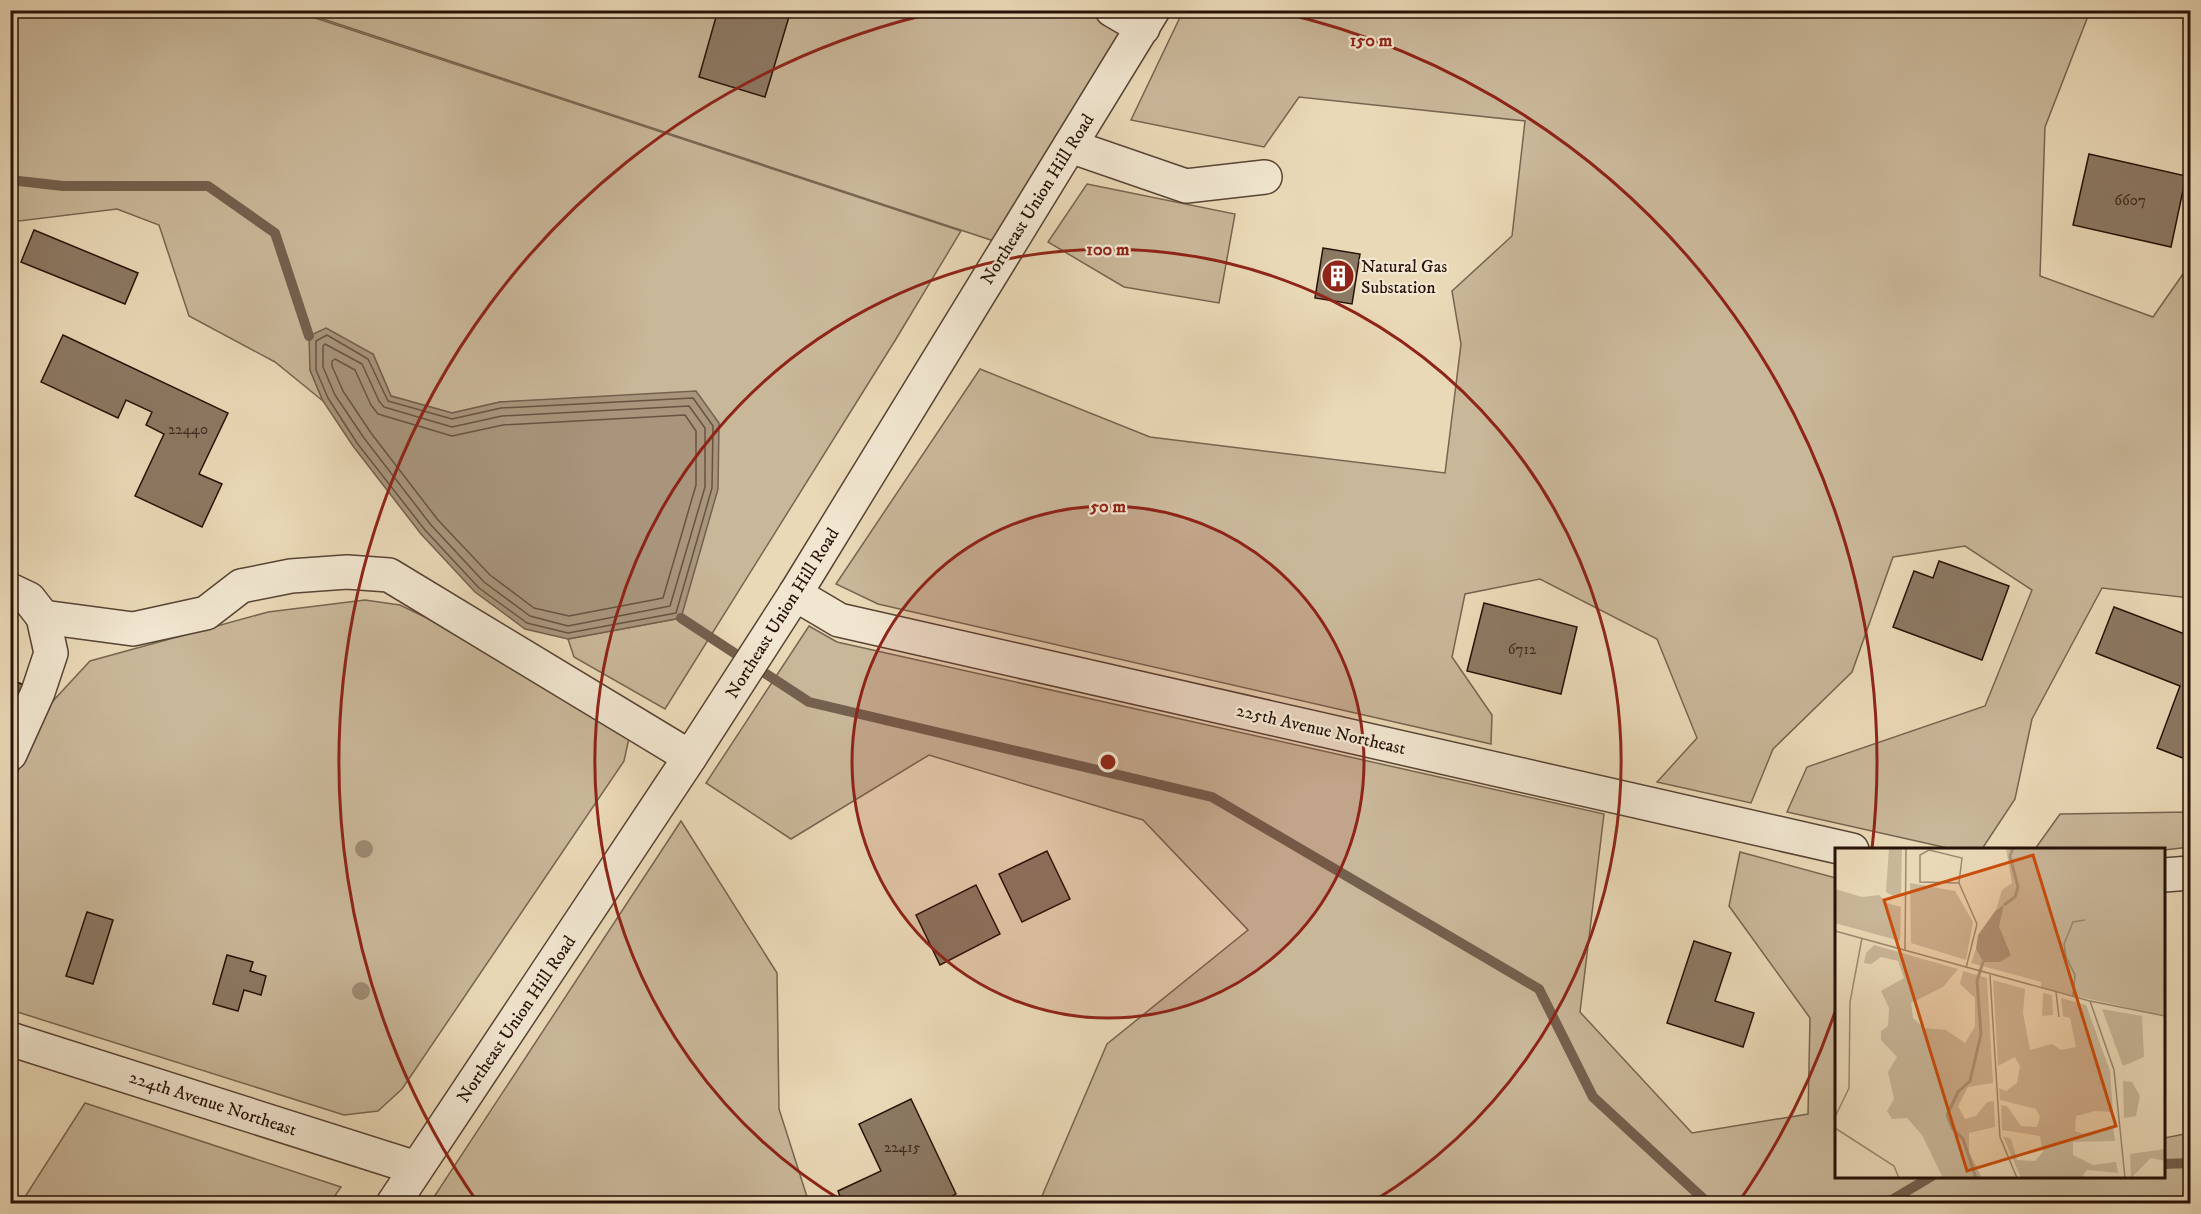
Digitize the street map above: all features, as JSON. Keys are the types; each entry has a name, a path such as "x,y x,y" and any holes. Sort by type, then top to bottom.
{"street":[{"path":"1112,10 1148,19"},
{"name":"Northeast Union Hill Road","path":"393,1203 690,757 795,594 1148,19"},
{"path":"1070,146 1186,186 1265,177"},
{"path":"43,617 133,629 206,613 241,586 291,576 346,572 389,575 690,757"},
{"path":"10,590 29,599 43,617 51,653 38,692 10,753"},
{"name":"225th Avenue Northeast","path":"795,594 839,620 1848,848"},
{"path":"2165,875 2190,873"},
{"name":"224th Avenue Northeast","path":"10,1039 417,1168"}],"shaded area":[{"path":"10,11 294,11 961,231 665,709 574,657 568,639 681,618 589,398 500,402 452,413 391,396 373,354 310,370 323,401 275,362 189,316 159,225 117,209 11,222"},
{"path":"299,11 1153,11 1009,246"},
{"path":"1183,11 2090,11 2045,127 2040,276 2153,317 2190,264 2190,598 2102,588 2032,719 2015,799 1983,848 1948,848 1787,812 1807,767 1985,706 2032,590 1965,546 1893,557 1852,672 1773,749 1751,803 1657,782 1697,738 1657,639 1540,579 1465,594 1452,657 1492,715 1491,744 878,604 836,584 980,369 1150,437 1445,473 1461,344 1452,291 1512,236 1525,121 1299,97 1264,147 1131,120"},
{"path":"1087,184 1235,214 1219,303 1124,287 1048,242"},
{"path":"365,600 400,605 431,620 591,712 629,738 624,761 402,1089 378,1111 344,1115 11,1010 11,789 41,714 90,661 268,612"},
{"path":"809,626 837,642 1604,814 1580,1012 1692,1133 1808,1114 1810,1018 1729,906 1740,852 1835,878 1835,1178 2165,1178 2165,1138 2190,1133 2190,1203 1039,1203 1107,1044 1248,930 1143,820 929,755 791,839 706,783"},
{"path":"2190,812 2190,847 2165,850 2165,848 2036,848 2060,814"},
{"path":"681,821 777,973 779,1109 809,1203 430,1203"},
{"path":"85,1103 341,1187 330,1203 16,1203 23,1200"}],"water":[{"path":"326,328 373,354 391,396 452,413 500,402 696,391 719,423 718,489 681,618 568,639 525,629 475,592 421,534 353,446 323,401 310,370 309,336"}],"building":[{"path":"718,10 791,10 765,97 699,77"},
{"path":"2089,154 2186,176 2171,247 2073,225"},
{"path":"34,230 138,273 125,304 21,262"},
{"name":"Natural Gas Substation","path":"1323,248 1360,254 1352,304 1315,298"},
{"path":"63,335 228,413 199,474 222,484 202,527 135,496 164,434 146,425 152,412 126,400 118,418 41,382"},
{"path":"1939,561 2009,586 1982,660 1893,627 1914,571 1933,578"},
{"path":"1484,603 1577,627 1561,694 1467,671"},
{"path":"2114,607 2190,636 2190,753 2188,760 2157,748 2180,686 2096,653"},
{"path":"10,679 26,686 10,720"},
{"path":"1047,851 1070,899 1022,922 999,874"},
{"path":"976,885 1000,934 940,965 916,915"},
{"path":"87,912 113,920 93,984 66,976"},
{"path":"1694,941 1731,953 1715,1001 1754,1013 1743,1047 1667,1023"},
{"path":"227,955 253,962 250,971 266,976 261,995 244,990 238,1011 213,1004"},
{"path":"911,1099 956,1194 937,1204 843,1204 838,1191 881,1171 859,1124"}],"waterway":[{"path":"10,180 63,186 208,186 275,233 309,336"},
{"path":"681,618 809,702 1212,797 1539,989 1593,1097 1709,1204"},
{"path":"2165,1164 2190,1163"},
{"path":"1885,1204 1929,1178"}],"place":[{"name":"Natural Gas Substation","path":"1338,276"}]}
